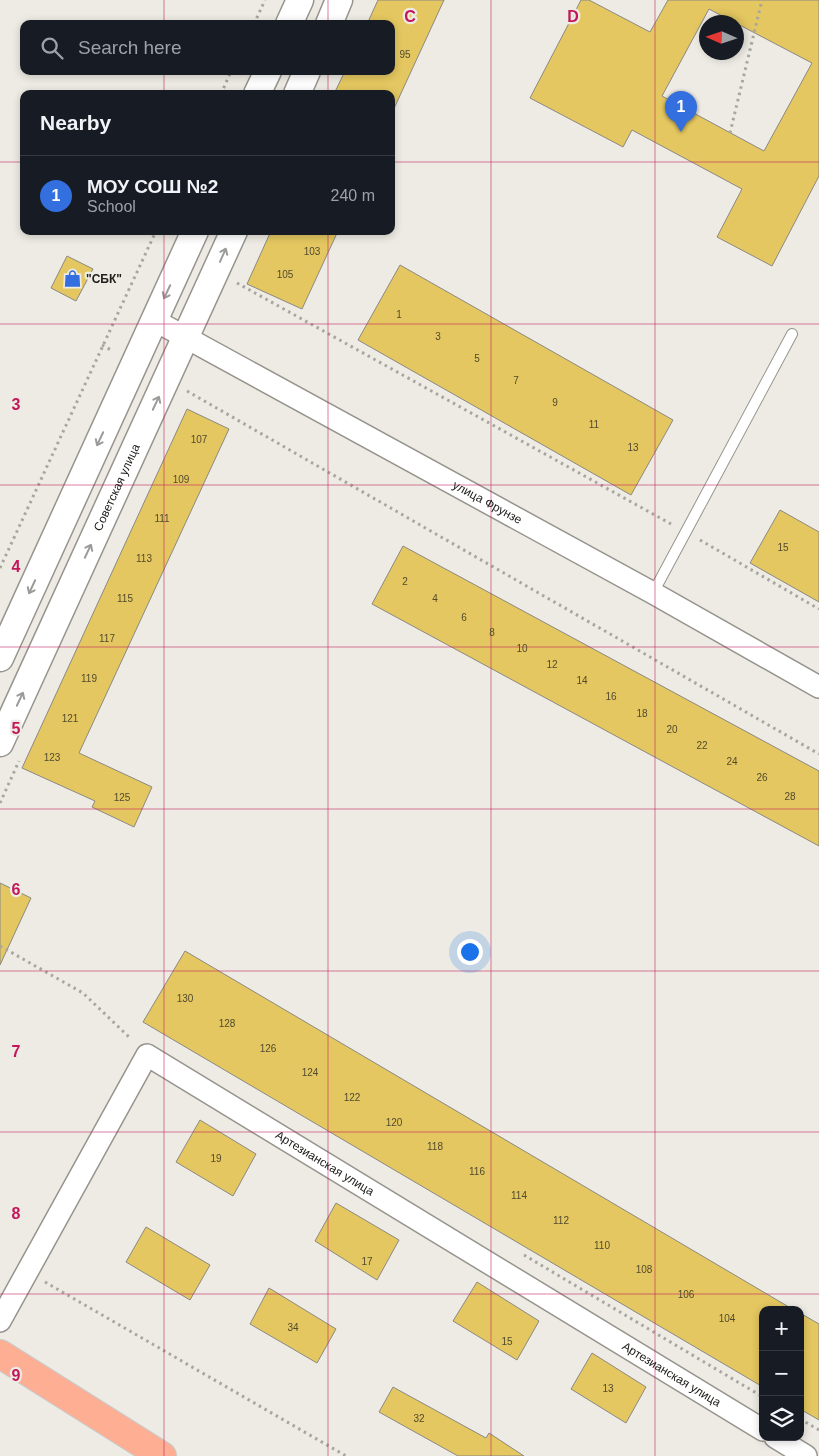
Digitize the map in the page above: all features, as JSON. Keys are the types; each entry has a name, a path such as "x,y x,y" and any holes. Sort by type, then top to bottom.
{"highway":[{"path":"0,1354 162,1456"}],"street":[{"path":"291,20 300,0"},
{"path":"331,20 340,0"},
{"path":"259,90 266,75"},
{"path":"299,90 305,75"},
{"path":"0,658 193,235"},
{"name":"Советская улица","path":"0,743 232,235"},
{"name":"улица Фрунзе","path":"154,320 654,593 819,687"},
{"path":"0,1321 147,1055"},
{"name":"Артезианская улица","path":"147,1055 759,1428"},
{"path":"782,1441 806,1456"}],"lane":[{"path":"654,593 792,334"}],"path":[{"path":"256,20 265,0"},
{"path":"730,133 762,0"},
{"path":"223,90 229,75"},
{"path":"0,568 154,235"},
{"path":"216,271 686,532 819,609"},
{"path":"102,345 135,362"},
{"path":"167,379 819,754"},
{"path":"0,946 82,993 147,1055"},
{"path":"28,1272 346,1456"},
{"path":"804,1421 819,1430"}],"building":[{"path":"378,0 444,0 395,106 395,90 336,90 343,75 395,75 395,20 369,20"},
{"path":"581,0 589,0 650,32 668,0 819,0 819,176 772,266 717,237 742,189 632,130 623,147 530,98","holes":["709,9 720,15 744,15 744,27 812,63 764,151 662,96 699,28 699,15 706,15"]},
{"path":"269,235 336,235 302,309 247,284"},
{"name":"\"СБК\"","path":"67,256 93,269 76,301 51,288"},
{"path":"400,265 673,420 631,495 358,340"},
{"path":"187,409 229,429 79,753 152,787 134,827 92,807 95,801 22,768"},
{"path":"780,510 819,532 819,602 750,563"},
{"path":"403,546 819,771 819,846 372,604"},
{"path":"0,883 31,898 0,965"},
{"path":"185,951 787,1306 759,1306 759,1385 143,1022"},
{"path":"200,1120 256,1154 233,1196 176,1162"},
{"path":"336,1203 399,1240 377,1280 315,1241"},
{"path":"146,1227 210,1265 190,1300 126,1262"},
{"path":"477,1282 539,1321 517,1360 453,1321"},
{"path":"269,1288 336,1329 317,1363 250,1324"},
{"path":"804,1315 819,1324 819,1420 804,1411"},
{"path":"592,1353 646,1387 626,1423 571,1389"},
{"path":"393,1387 486,1438 489,1433 524,1456 458,1456 379,1412"}],"place":[{"name":"МОУ СОШ №2","path":"681,132"},
{"name":"\"СБК\"","path":"72,279"}]}
